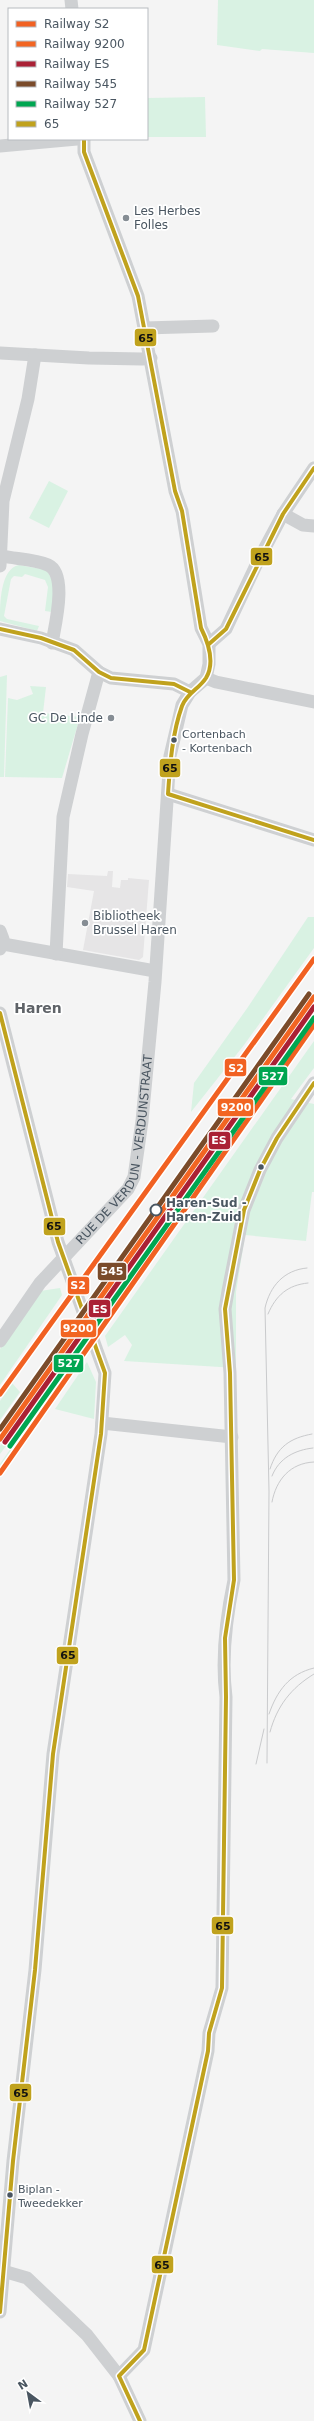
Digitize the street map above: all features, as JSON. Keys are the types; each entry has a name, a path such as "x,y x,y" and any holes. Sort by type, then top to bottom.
{"street":[{"path":"0,146 66,140"},
{"path":"84,140 84,152 138,296 151,358 175,491 182,511 192,563 192,579 201,628 209,644 209,664 206,678 216,682 314,702"},
{"path":"145,328 212,326"},
{"path":"0,353 142,360 151,358"},
{"path":"35,355 28,399 3,501 0,531 1,561 49,566 55,572 59,584 52,642"},
{"path":"209,644 226,629 259,559 283,514 314,468"},
{"path":"283,514 303,525 314,526"},
{"path":"0,629 52,642 74,650 99,672 111,678 174,684 190,692"},
{"path":"56,954 63,817 82,734 99,672"},
{"name":"RUE DE VERDUN - VERDUNSTRAAT","path":"0,2312 15,2146 35,1970 53,1754 102,1423 105,1373 63,1259 128,1188 134,1177 142,1121 156,971 170,756 182,705 190,692 206,678"},
{"path":"168,794 314,840"},
{"path":"0,931 1,946 156,971"},
{"path":"0,1013 63,1259 40,1283 0,1341"},
{"path":"120,2376 144,2350 208,2051 209,2033 222,1988 226,1697 223,1672 228,1608 234,1580 229,1342 225,1309 235,1248 244,1210 265,1159 277,1138 314,1083"},
{"path":"102,1423 232,1437"},
{"path":"4,2271 27,2278 87,2335 120,2376 140,2421"}],"shaded area":[{"path":"108,871 113,871 112,887 120,888 121,880 128,880 128,878 149,880 143,957 139,960 83,950 94,891 67,887 68,874 107,876"}],"green space":[{"path":"218,0 314,0 314,53 262,49 260,51 217,45"},
{"path":"205,97 206,137 148,137 148,98"},
{"path":"49,481 68,491 49,528 29,518"},
{"path":"19,565 47,570 54,584 52,612 45,611 48,587 45,580 25,574 22,577 14,576 11,579 4,616 7,619 39,626 37,631 0,621 2,588 8,573"},
{"path":"7,675 4,777 0,777 0,677"},
{"path":"30,686 46,687 43,713 80,717 62,778 5,777 8,698 17,700 33,694"},
{"path":"308,917 314,917 314,948 244,1045 191,1112 194,1083 248,1007"},
{"path":"314,1041 314,1068 291,1099 314,1104 314,1192 312,1192 306,1241 245,1235 236,1292 236,1368 124,1361 132,1345 125,1335 108,1347 105,1336"},
{"path":"60,1288 62,1295 0,1385 0,1349 40,1291"},
{"path":"87,1362 96,1382 94,1419 55,1409"},
{"path":"12,1383 20,1392 0,1420 0,1401"},
{"path":"28,1406 36,1406 0,1454 0,1446"},
{"path":"41,1409 0,1468 0,1464 36,1412"}],"tram line":[{"path":"267,1763 269,1491 265,1308 270,1293 279,1280 291,1272 307,1268"},
{"path":"268,1314 275,1301 284,1292 294,1286 308,1283"},
{"path":"270,1469 276,1455 285,1445 297,1438 312,1434"},
{"path":"272,1476 279,1464 288,1456 313,1448"},
{"path":"272,1502 281,1480 291,1469 305,1463 314,1462"},
{"path":"269,1714 276,1698 285,1685 298,1674 314,1668"},
{"path":"270,1732 277,1714 286,1698 298,1685 314,1674"},
{"path":"256,1764 264,1729"}],"rail line":[{"name":"S2","path":"0,1394 314,959"},
{"name":"545","path":"0,1429 309,994"},
{"name":"9200","path":"0,1439 314,997"},
{"name":"ES","path":"5,1442 314,1007"},
{"name":"527","path":"10,1446 314,1018"},
{"name":"S2","path":"0,1473 314,1025"}],"transit line":[{"name":"65","path":"84,140 84,152 138,296 175,491 182,511 201,628 210,653 210,666 206,678 190,694 182,706 172,750 168,794 314,840"},
{"name":"65","path":"209,644 226,629 283,514 314,468"},
{"name":"65","path":"0,629 41,638 74,650 99,672 111,678 174,684 190,692"},
{"name":"65","path":"0,1013 58,1242 105,1373 101,1434 53,1754 35,1970 13,2161 0,2312"},
{"name":"65","path":"140,2421 119,2376 144,2350 208,2051 209,2033 222,1988 226,1697 225,1638 234,1580 230,1373 225,1309 244,1210 260,1170 277,1138 314,1083"}],"place":[{"name":"Les Herbes Folles","path":"126,218"},
{"name":"GC De Linde","path":"111,718"},
{"name":"Cortenbach - Kortenbach","path":"174,740"},
{"name":"Bibliotheek Brussel Haren","path":"85,923"},
{"name":"Haren-Sud - Haren-Zuid","path":"156,1210"},
{"name":"Biplan - Tweedekker","path":"10,2195"}],"district":[{"name":"Haren","path":"38,1008"}]}
